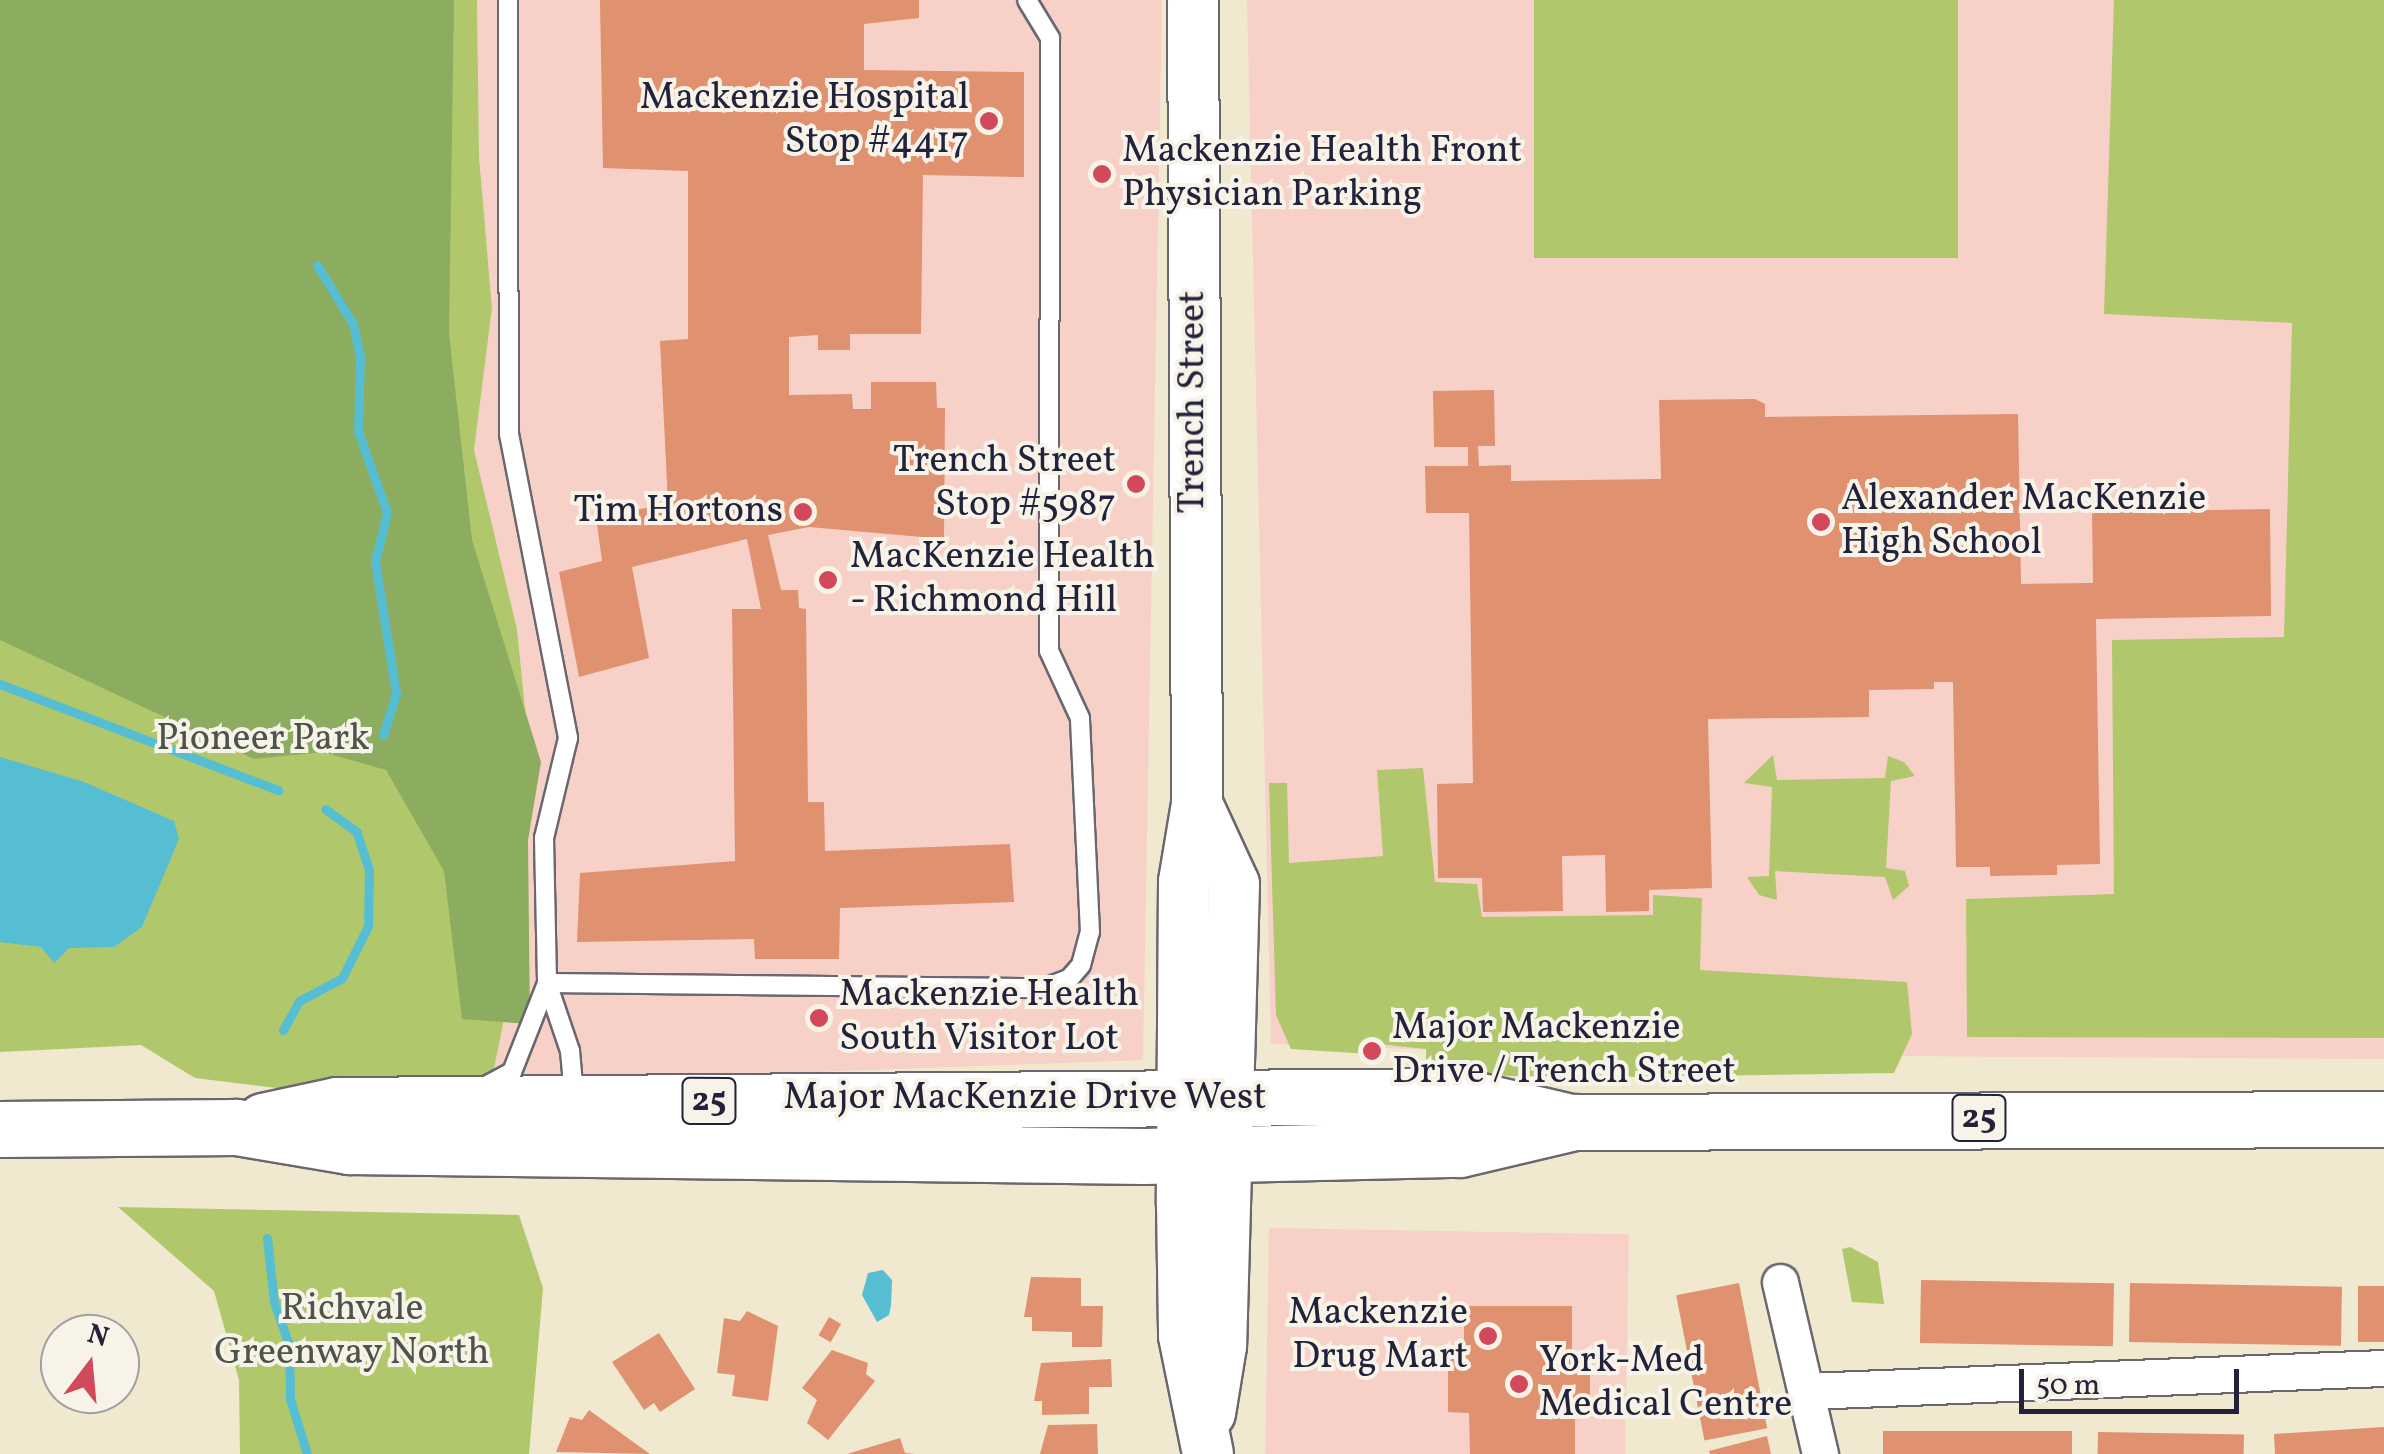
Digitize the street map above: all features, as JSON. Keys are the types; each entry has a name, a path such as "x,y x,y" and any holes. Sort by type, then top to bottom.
{"main road":[{"name":"Major MacKenzie Drive West","path":"0,1129 236,1127 349,1146 574,1124 1207,1098 1460,1096 1574,1122 2384,1119"},
{"name":"Major MacKenzie Drive West","path":"236,1127 337,1104 455,1102 574,1124 1204,1154 1460,1149 1574,1122"}],"street":[{"name":"Trench Street","path":"1193,0 1196,804 1234,884 1207,1098 1204,1154 1221,1346 1207,1446"},
{"path":"1780,1282 1820,1454"},
{"path":"1808,1391 2384,1368"}],"lane":[{"path":"508,0 508,434 568,738 544,838 547,983 570,1051 574,1124"},
{"path":"547,983 1046,988 1069,979 1090,932 1080,718 1049,651 1050,38 1027,0"},
{"path":"455,1102 512,1072 547,983"}],"shaded area":[{"name":"MacKenzie Health - Richmond Hill","path":"477,0 1162,0 1143,1060 491,1084 513,974 531,768 517,629 474,450 492,308 479,156"},
{"name":"Alexander MacKenzie High School","path":"1247,0 2384,0 2384,1059 1556,1054 1271,1044"},
{"path":"1269,1228 1629,1234 1625,1454 1265,1454"}],"green space":[{"name":"Pioneer Park","path":"0,0 477,0 479,156 492,308 474,450 517,629 531,768 513,974 491,1084 367,1099 195,1078 141,1045 0,1052"},
{"name":"Pioneer Park","path":"0,0 454,0 449,334 472,540 541,762 528,840 530,1024 462,1019 444,871 386,770 323,752 254,759 0,640"},
{"path":"1534,0 1958,0 1958,258 1534,258"},
{"path":"2114,0 2384,0 2384,1038 1967,1037 1966,899 2114,894 2112,640 2284,637 2292,323 2104,314"},
{"path":"1773,755 1777,780 1885,778 1888,756 1904,762 1915,776 1891,781 1886,868 1905,871 1909,886 1893,900 1885,877 1775,871 1777,900 1759,895 1747,877 1769,876 1772,787 1744,783"},
{"path":"1423,768 1435,882 1477,884 1482,917 1653,915 1653,895 1702,898 1700,970 1907,982 1912,1034 1894,1073 1555,1078 1426,1072 1426,1049 1370,1043 1370,1054 1291,1049 1276,1015 1269,783 1287,783 1289,863 1383,856 1377,770"},
{"name":"Richvale Greenway North","path":"118,1207 519,1215 543,1288 529,1454 240,1454 239,1380 214,1291"},
{"path":"1850,1247 1878,1262 1884,1304 1852,1302 1842,1249"}],"water":[{"path":"0,757 84,782 174,821 179,839 142,927 114,947 69,948 54,963 41,947 0,942"},
{"path":"883,1270 892,1280 891,1305 889,1315 877,1322 862,1295 868,1273"}],"building":[{"path":"600,0 919,0 919,18 864,24 864,70 1024,72 1024,177 923,175 921,334 850,334 850,350 818,350 818,335 789,337 789,395 852,394 853,409 871,409 871,382 936,382 937,408 945,408 944,539 809,527 768,535 781,590 798,590 799,608 806,609 808,802 824,802 825,851 1010,844 1014,902 840,908 839,959 755,959 754,939 577,942 580,873 735,861 732,609 761,609 747,539 632,567 649,658 579,677 559,572 602,561 596,517 668,504 660,341 688,339 688,171 603,168"},
{"path":"1494,390 1495,446 1478,446 1479,466 1511,465 1511,481 1661,479 1659,400 1755,399 1765,404 1765,417 2018,414 2021,584 2093,583 2092,512 2270,509 2271,616 2096,619 2100,864 2057,865 2057,875 1990,876 1990,867 1956,867 1953,682 1934,682 1934,689 1869,690 1869,717 1708,719 1712,888 1649,890 1649,911 1606,912 1605,855 1562,856 1563,911 1483,912 1482,878 1438,878 1437,784 1473,783 1469,513 1426,513 1425,466 1468,466 1468,447 1434,447 1433,391"},
{"path":"1031,1277 1081,1278 1081,1306 1103,1306 1102,1347 1072,1347 1072,1332 1032,1331 1032,1317 1024,1317"},
{"path":"1921,1280 2114,1283 2113,1346 1920,1343"},
{"path":"1739,1283 1767,1428 1704,1440 1676,1295"},
{"path":"2130,1283 2342,1287 2341,1346 2129,1342"},
{"path":"2358,1286 2384,1286 2384,1342 2358,1342"},
{"name":"York-Med Medical Centre","path":"1464,1306 1572,1306 1572,1359 1590,1359 1590,1410 1575,1409 1575,1454 1470,1454 1469,1413 1448,1412 1448,1357 1464,1356"},
{"path":"747,1311 778,1326 768,1401 732,1396 735,1375 717,1373 724,1318 740,1321"},
{"path":"829,1317 841,1324 831,1342 818,1335"},
{"path":"659,1333 695,1389 660,1412 654,1403 644,1410 612,1362"},
{"path":"832,1350 868,1363 866,1374 875,1381 828,1440 807,1423 817,1400 802,1388"},
{"path":"1111,1359 1112,1387 1089,1387 1089,1414 1042,1415 1042,1401 1034,1401 1041,1363"},
{"path":"589,1410 650,1454 556,1452 570,1417 582,1420"},
{"path":"1097,1424 1098,1454 1040,1454 1048,1425"},
{"path":"2384,1427 2384,1454 2275,1454 2274,1434"},
{"path":"1883,1431 2072,1431 2072,1454 1883,1454"},
{"path":"2098,1432 2244,1435 2244,1454 2098,1454"},
{"path":"1767,1436 1771,1454 1709,1451"},
{"path":"900,1438 905,1453 915,1454 847,1454"}],"waterway":[{"path":"317,265 353,324 360,357 358,431 387,513 375,561 396,694 383,735"},
{"path":"0,684 278,790"},
{"path":"283,1030 299,1001 342,978 368,926 369,870 357,832 325,809"},
{"path":"267,1238 274,1302 289,1345 290,1399 307,1454"}],"place":[{"name":"Mackenzie Hospital Stop #4417","path":"989,121"},
{"name":"Mackenzie Health Front Physician Parking","path":"1102,174"},
{"name":"Trench Street Stop #5987","path":"1136,484"},
{"name":"Tim Hortons","path":"803,512"},
{"name":"Alexander MacKenzie High School","path":"1821,522"},
{"name":"MacKenzie Health - Richmond Hill","path":"828,580"},
{"name":"Mackenzie Health South Visitor Lot","path":"819,1018"},
{"name":"Major Mackenzie Drive / Trench Street","path":"1372,1051"},
{"name":"Mackenzie Drug Mart","path":"1488,1336"},
{"name":"York-Med Medical Centre","path":"1519,1384"}]}
